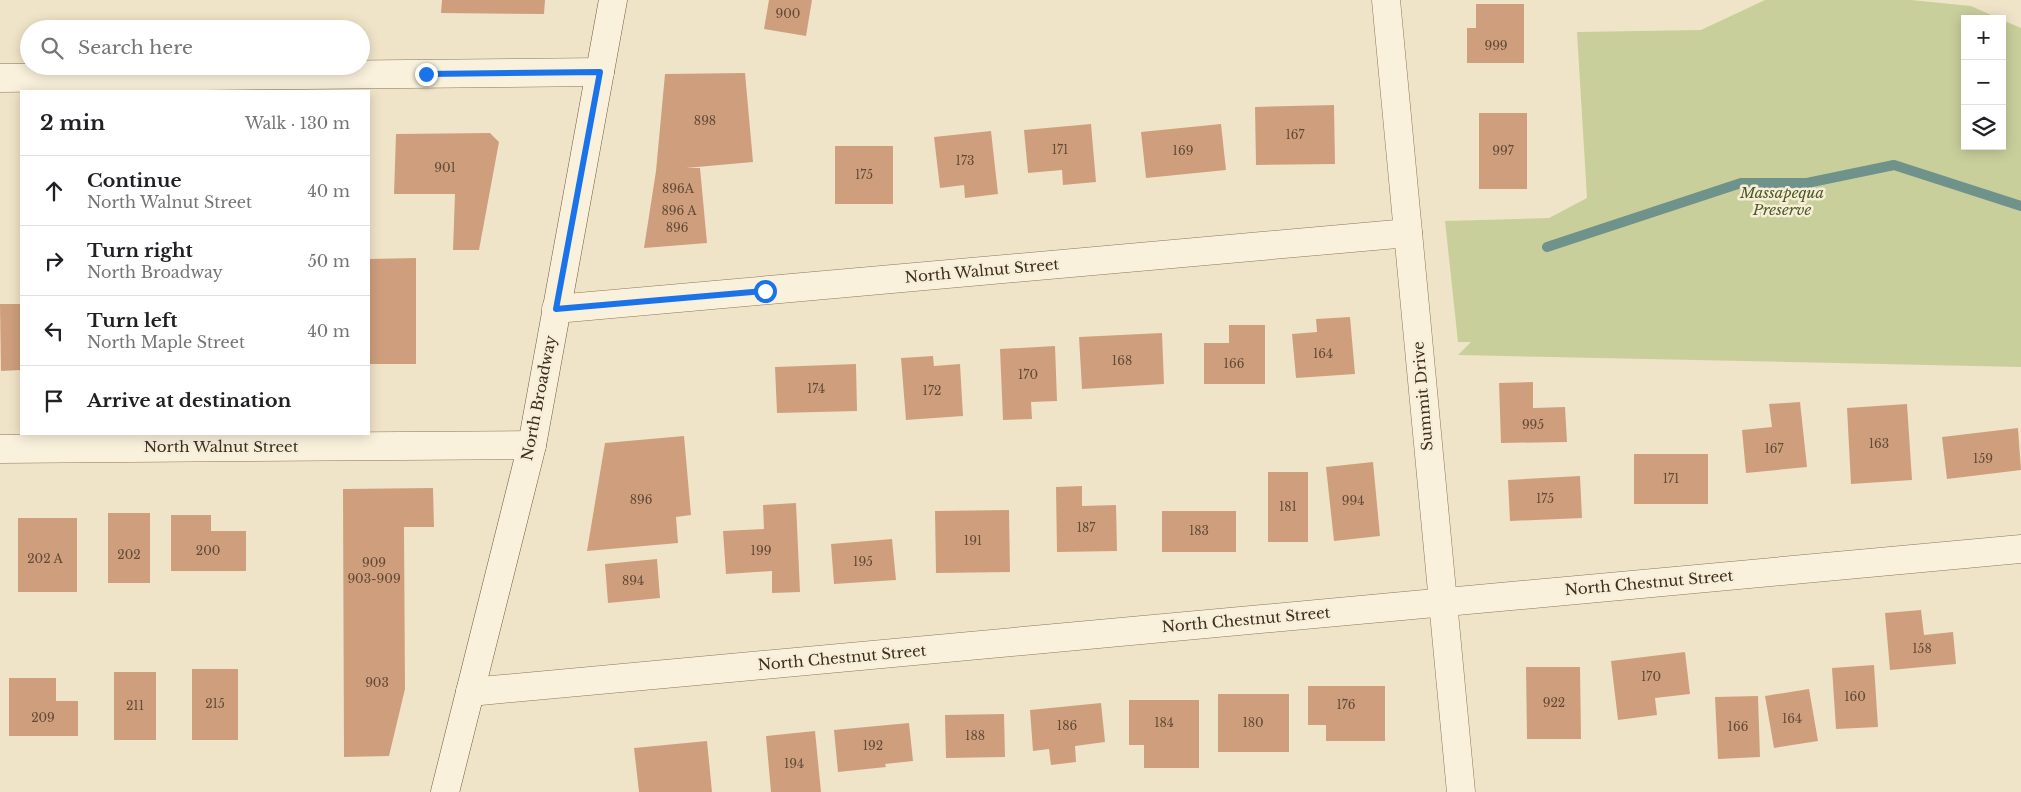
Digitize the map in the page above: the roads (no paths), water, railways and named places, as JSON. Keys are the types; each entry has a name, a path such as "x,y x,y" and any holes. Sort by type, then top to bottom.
{"street":[{"name":"North Broadway","path":"445,792 532,445 613,0"},
{"name":"Summit Drive","path":"1386,0 1460,792"},
{"path":"370,74 600,72"},
{"path":"0,78 300,75"},
{"name":"North Walnut Street","path":"556,309 1408,233"},
{"name":"North Walnut Street","path":"0,449 532,445"},
{"name":"North Chestnut Street","path":"470,692 2021,549"}],"waterway":[{"path":"1547,247 1741,183 1807,183 1894,165 2021,206"}],"park label":[{"name":"Massapequa Preserve","path":"1782,202"}]}
